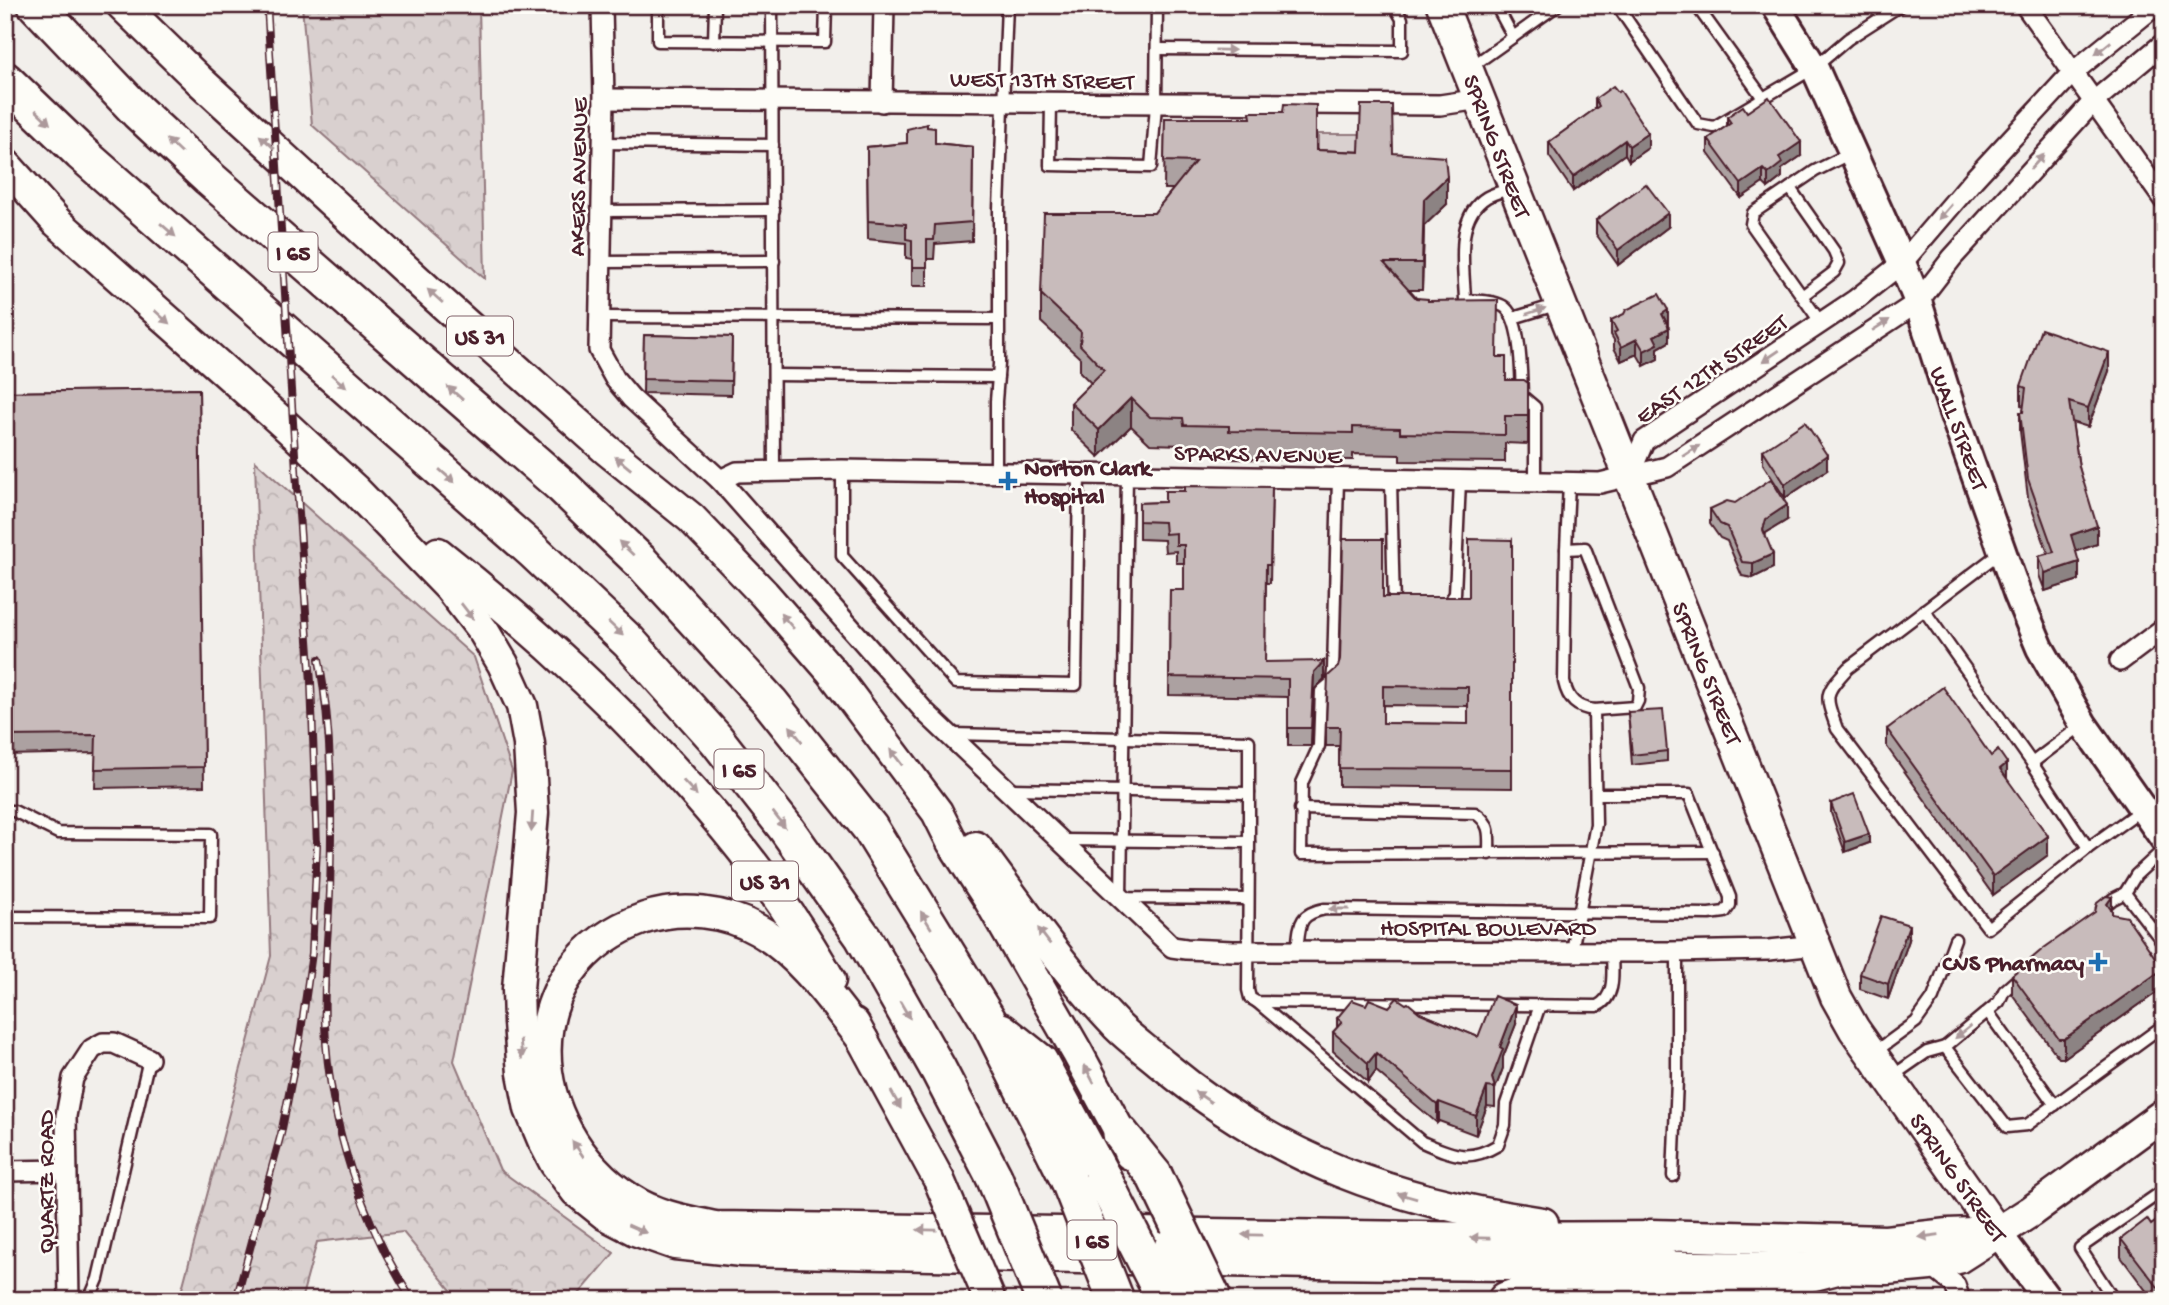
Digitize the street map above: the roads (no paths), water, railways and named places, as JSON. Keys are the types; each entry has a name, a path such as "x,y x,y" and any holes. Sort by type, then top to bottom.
{"highway":[{"name":"I 65","path":"36,5 138,112 199,169 562,486 652,572 770,702 870,828 988,1020 1069,1181 1115,1300"},
{"name":"I 65","path":"5,80 80,153 533,551 629,642 716,738 785,827 863,937 938,1069 994,1177 1044,1300"},
{"path":"988,1020 1040,1062 1165,1300"},
{"path":"1121,1134 1214,1300"},
{"path":"1506,1300 1537,1289 1557,1286 1744,1285 1777,1282 1835,1267"}],"main road":[{"name":"US 31","path":"122,5 199,80 430,292 607,450 691,518 764,594 832,672 937,812 951,842 1010,936 1121,1134"},
{"name":"SPRING STREET","path":"1442,5 1836,997 1889,1079 1997,1232"},
{"name":"US 31","path":"5,164 57,222 354,489 440,555 561,657 702,801 806,937 939,1180 990,1300"},
{"path":"5,190 57,222"},
{"path":"354,489 449,587 484,632 503,664 522,706 533,813 518,989 523,1073 530,1109 555,1163 576,1191 606,1214 635,1230 675,1244 742,1251 1289,1262 1887,1269 1930,1265 1958,1258 2031,1212 2164,1114"},
{"path":"937,812 967,835 1053,949 1118,1027 1199,1095 1299,1155 1365,1183 1414,1198 1504,1218 1589,1230 1671,1237"},
{"path":"863,1040 829,995 768,936 739,920 715,914 670,912 629,924 608,936 582,959 556,1000 547,1032 545,1056 549,1088 556,1113 575,1145 597,1172 632,1200 649,1209 681,1221 715,1227 1502,1239 1671,1237 1886,1241 1997,1232"},
{"path":"1147,1178 1194,1300"}],"street":[{"name":"AKERS AVENUE","path":"602,5 604,99 599,350 615,379 631,398 720,480"},
{"path":"882,102 884,5"},
{"name":"WALL STREET","path":"1775,5 1814,68 1902,263 1918,302 1952,410 2017,593 2040,648 2083,724 2158,830"},
{"path":"2025,5 2164,200"},
{"name":"EAST 12TH STREET","path":"1629,476 1644,441 1855,300 1902,263 1974,178 2072,73 2156,5"},
{"path":"1629,476 1667,467 1918,302 1952,258 2094,102 2164,43"},
{"name":"WEST 13TH STREET","path":"604,99 1156,105 1440,105 1480,99"},
{"name":"SPARKS AVENUE","path":"720,480 737,472 774,470 996,471 1569,483 1600,483 1629,476"},
{"path":"720,480 925,712 1121,898"},
{"path":"2120,661 2164,628"},
{"name":"HOSPITAL BOULEVARD","path":"1121,898 1172,947 1186,949 1677,952 1816,946"},
{"name":"QUARTZ ROAD","path":"69,1300 66,1116 73,1078 92,1049 103,1043 114,1043 149,1059"},
{"path":"5,1171 66,1170"},
{"name":"SPRING STREET","path":"1997,1232 2048,1300"},
{"path":"1930,1265 1955,1285 1961,1300"}],"lane":[{"path":"658,5 658,41 773,43 825,42 826,5"},
{"path":"715,5 715,42"},
{"path":"772,5 774,470"},
{"path":"996,471 1002,102 1007,5"},
{"path":"1051,103 1050,165 1151,167 1156,105 1157,5"},
{"path":"1157,49 1402,51 1402,19 1394,5"},
{"path":"1496,5 1513,37"},
{"path":"1468,69 1558,5"},
{"path":"1617,5 1698,124 1714,127 1814,68 1848,39 1901,5"},
{"path":"1696,5 1763,98"},
{"path":"603,143 774,145"},
{"path":"1821,323 1751,224 1753,213 1815,171 1853,152"},
{"path":"1513,188 1489,196 1471,211 1464,236 1465,300 1504,306 1513,318 1517,331 1522,396 1535,407 1535,482"},
{"path":"1790,188 1834,250 1839,263 1834,272 1802,296"},
{"path":"602,211 774,210"},
{"path":"601,262 774,261"},
{"path":"1513,318 1559,303"},
{"path":"600,317 999,319"},
{"path":"774,375 998,377"},
{"path":"842,470 842,556 956,683 1009,684 1076,685 1079,474"},
{"path":"1127,475 1121,898 1248,900"},
{"path":"1338,479 1334,671 1332,682 1321,691 1319,746 1301,783 1301,855 1713,852"},
{"path":"1391,480 1392,608 1406,607"},
{"path":"1433,606 1447,606 1455,594 1460,481"},
{"path":"1566,549 1585,548 1639,688 1638,701 1634,707 1583,709 1566,693 1564,682 1566,549 1569,483"},
{"path":"2003,551 1848,668 1830,689 1826,704 1837,729 1988,928 2088,848 2158,830"},
{"path":"1924,610 2032,763 2088,848"},
{"path":"1572,951 1596,824 1598,794 1594,710"},
{"path":"2032,763 2083,724"},
{"path":"948,734 1249,741 1247,951 1250,998 1422,1142 1450,1154 1480,1156 1498,1146 1505,1125 1506,1104 1540,1005"},
{"path":"1005,789 1249,793"},
{"path":"1297,951 1303,919 1310,912 1325,909 1709,914 1725,912 1730,905 1730,897 1689,794 1598,794"},
{"path":"1300,810 1475,813 1485,819 1489,830 1489,854"},
{"path":"5,811 14,811 58,834 211,834 211,848 210,918 5,917"},
{"path":"2093,915 2125,893 2158,830"},
{"path":"1059,840 1249,842"},
{"path":"2125,893 2164,944"},
{"path":"2137,924 2149,925"},
{"path":"1872,1054 1916,1022 1933,998 1955,939"},
{"path":"1257,1002 1597,1006 1607,1002 1611,992 1612,951"},
{"path":"1673,1176 1677,1080 1677,952"},
{"path":"1889,1079 1927,1052 1945,1047 2000,1002 2004,991 2025,973"},
{"path":"1988,1012 2055,1105"},
{"path":"1945,1047 2007,1127 2027,1125 2164,1025"},
{"path":"89,1300 99,1279 149,1059"},
{"path":"2114,1300 2080,1248 2164,1190"}],"railway":[{"path":"236,1300 281,1134 300,1038 312,953 317,846 311,682 267,5"},
{"path":"319,659 327,717 330,776 330,892 325,1025 333,1097 350,1168 363,1203 393,1269 412,1300"}],"place":[{"name":"Norton Clark Hospital","path":"1008,481"},
{"name":"CVS Pharmacy","path":"2098,962"}]}
